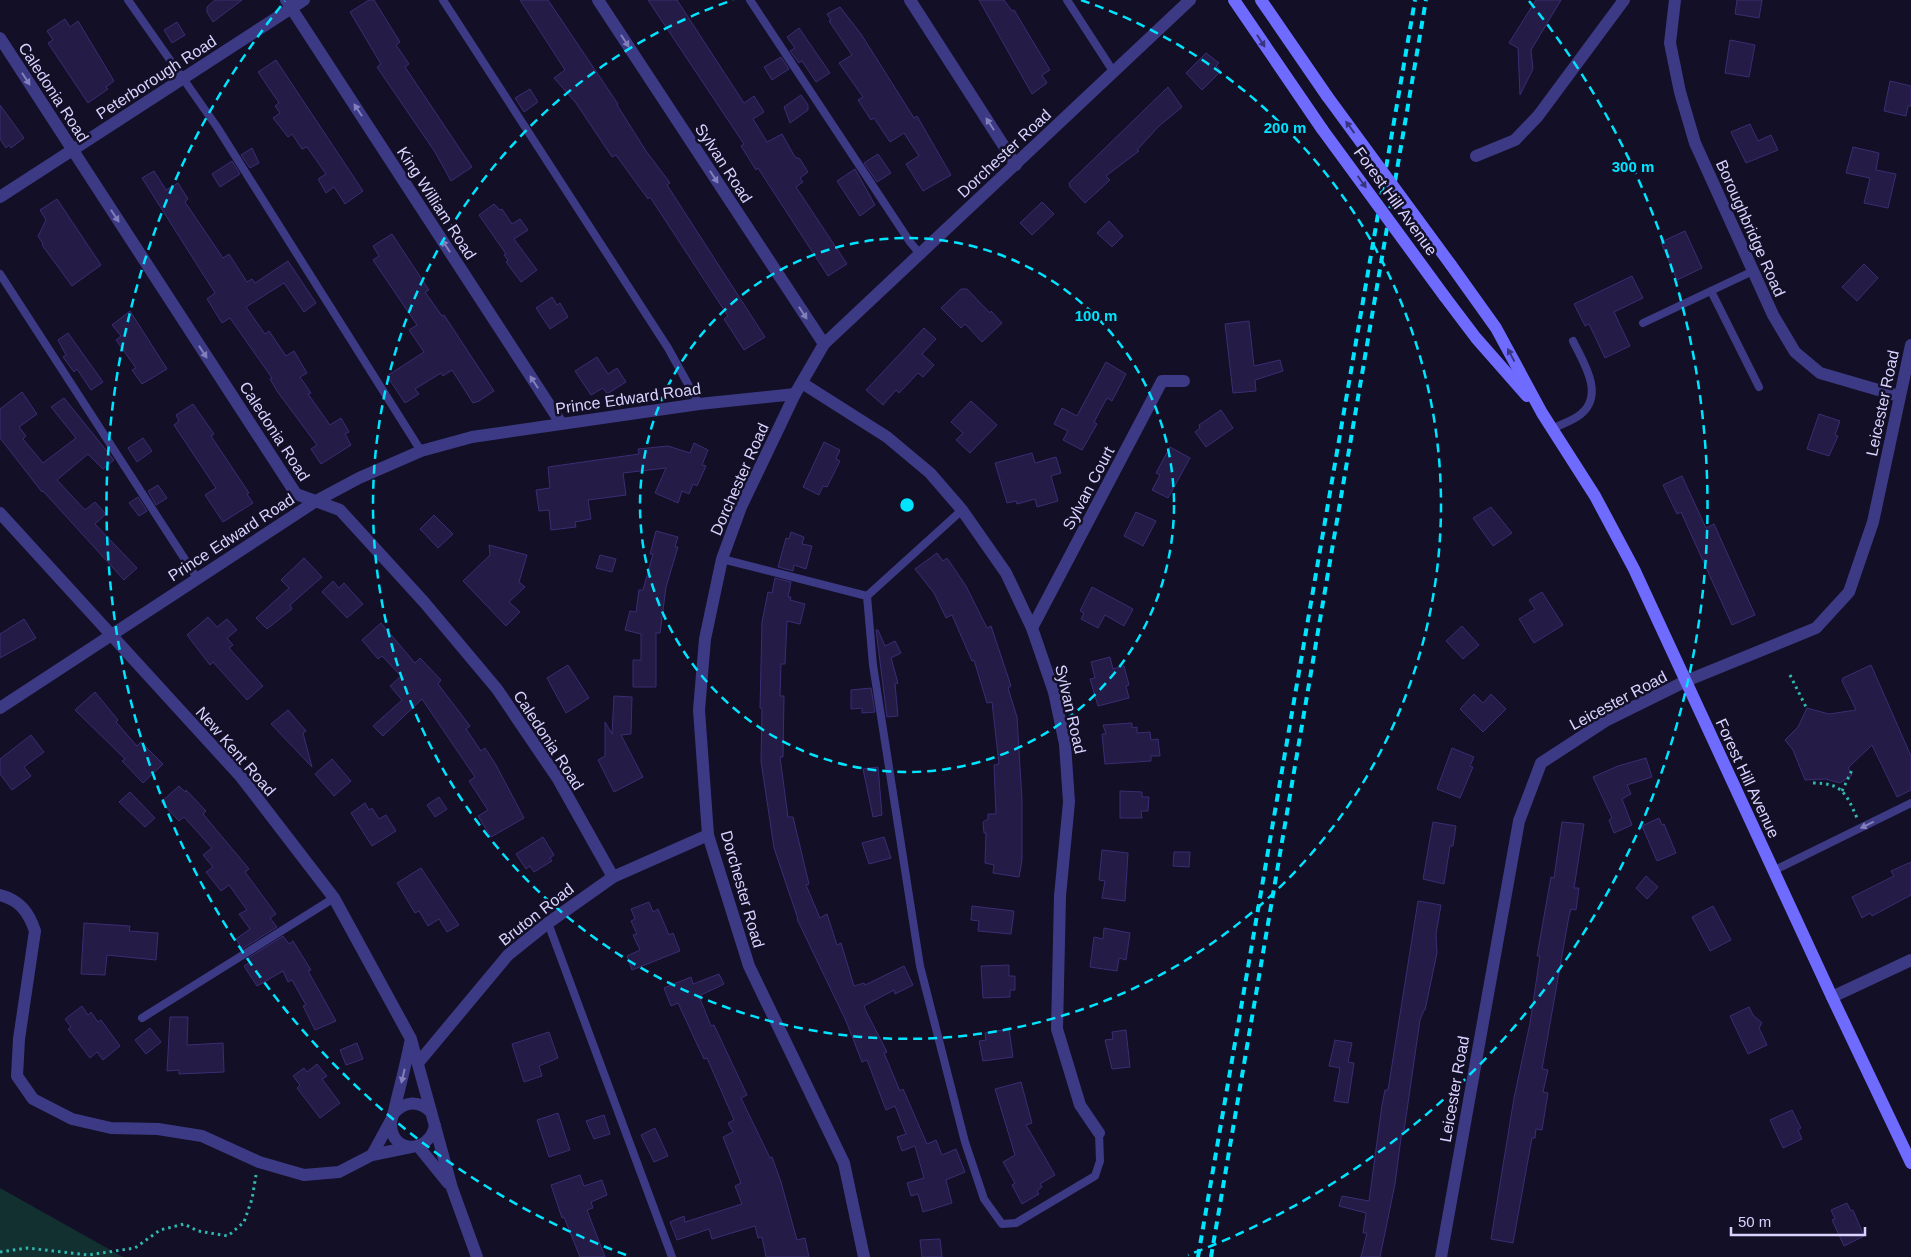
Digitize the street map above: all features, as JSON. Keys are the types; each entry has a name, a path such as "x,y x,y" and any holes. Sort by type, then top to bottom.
{"main road":[{"name":"Forest Hill Avenue","path":"1234,0 1322,129 1445,297 1476,338 1542,413"},
{"name":"Forest Hill Avenue","path":"1261,0 1327,96 1496,328 1542,413 1594,496 1622,546 1911,1163"}],"street":[{"name":"Peterborough Road","path":"0,197 183,80 289,4 304,0"},
{"name":"Sylvan Road","path":"598,0 824,344"},
{"path":"910,0 1016,165"},
{"name":"Dorchester Road","path":"864,1257 844,1163 749,966 708,835 699,710 705,639 722,559 741,506 798,388 824,344 1190,0"},
{"path":"1476,156 1515,140 1538,116 1624,0"},
{"name":"Boroughbridge Road","path":"1675,0 1670,43 1680,92 1695,143 1773,315 1795,352 1820,373 1899,396"},
{"name":"King William Road","path":"289,4 561,424"},
{"name":"Caledonia Road","path":"0,38 296,494 340,510 424,602 496,689 558,779 613,877"},
{"name":"Leicester Road","path":"1441,1257 1519,821 1541,763 1607,720 1686,681 1816,628 1849,592 1872,522 1911,345"},
{"name":"Sylvan Court","path":"1032,628 1162,381 1184,381"},
{"name":"Prince Edward Road","path":"0,708 316,501 359,478 421,451 472,437 798,388"},
{"name":"Sylvan Road","path":"798,388 887,437 930,473 962,510 1006,573 1032,628 1054,692 1060,718 1065,744 1070,802 1060,896 1057,1029 1080,1105 1099,1133"},
{"name":"New Kent Road","path":"0,513 110,636 241,777 334,898 411,1038 452,1188 476,1257"},
{"name":"Bruton Road","path":"418,1063 508,955 548,923 613,877 708,835"},
{"path":"0,895 20,904 30,916 35,931 19,1039 17,1076 33,1098 72,1119 111,1128 158,1129 202,1136 259,1162 304,1175 338,1172 372,1155 414,1146 430,1139 435,1126"},
{"path":"1832,997 1911,960"},
{"path":"372,1155 392,1117 411,1038"},
{"path":"392,1117 405,1104 413,1103 426,1107 431,1112"},
{"name":"New Kent Road","path":"392,1117 393,1135 397,1141 414,1146 452,1188"}],"lane":[{"path":"128,0 218,127 421,451"},
{"path":"443,0 668,348 699,404"},
{"path":"750,0 910,242 920,254"},
{"path":"1066,0 1113,71"},
{"path":"1642,323 1753,271"},
{"path":"0,274 197,578"},
{"path":"1711,291 1759,387"},
{"path":"1552,429 1580,415 1591,397 1592,382 1573,341"},
{"path":"867,596 962,510"},
{"path":"722,559 867,596"},
{"path":"867,596 873,665 920,966 965,1142 984,1198 1002,1224 1016,1223 1095,1176 1100,1161 1099,1133"},
{"path":"1773,871 1911,803"},
{"path":"142,1018 334,898"},
{"path":"548,923 672,1257"}],"path":[{"path":"1790,675 1806,708"},
{"path":"1842,791 1853,768"},
{"path":"1813,784 1835,785 1842,791 1850,801 1862,828"},
{"path":"0,1252 27,1248 88,1255 136,1248 160,1230 184,1224 198,1231 228,1236 244,1222 252,1199 259,1162"}],"green space":[{"path":"0,1188 123,1257 0,1257"}],"building":[{"path":"215,0 242,0 213,22 207,12 207,7"},
{"path":"369,0 374,0 400,42 396,45 409,64 405,67 472,167 451,181 435,152 377,67 381,64 350,12"},
{"path":"520,0 548,0 618,104 646,151 670,183 667,185 765,337 744,350 724,319 728,316 650,197 648,199 616,155 612,157 576,103 554,78 565,70"},
{"path":"648,0 677,0 744,103 754,96 764,112 753,119 767,142 782,134 795,157 800,159 808,172 800,178 803,182 796,187 847,264 828,276 758,168 756,170 741,146 744,144"},
{"path":"979,0 1004,0 1012,11 1014,10 1050,70 1042,75 1047,83 1032,94"},
{"path":"1536,0 1561,0 1531,50 1533,69 1520,95 1518,48 1509,43"},
{"path":"1737,0 1762,0 1759,18 1735,14"},
{"path":"840,7 861,34 914,118 917,116 951,175 923,191 906,164 919,156 904,133 890,142 874,118 871,120 858,100 863,97 839,63 852,55 829,21 831,20 827,14"},
{"path":"65,19 70,27 78,21 114,81 106,87 108,89 88,103 48,43 53,40 47,31"},
{"path":"177,22 185,35 172,43 164,30"},
{"path":"799,28 830,73 816,82 802,61 799,63 790,51 795,48 787,37"},
{"path":"1730,40 1755,45 1749,77 1725,73"},
{"path":"1206,53 1219,63 1216,66 1221,71 1202,90 1186,73"},
{"path":"781,57 789,69 772,80 764,67"},
{"path":"276,60 363,191 345,204 334,187 326,193 318,179 326,174 307,147 302,149 292,134 288,137 273,118 280,113 275,106 279,103 258,72"},
{"path":"1890,81 1911,86 1911,106 1908,106 1906,116 1884,111"},
{"path":"1168,87 1182,107 1159,126 1137,150 1139,151 1106,176 1110,180 1085,203 1070,187 1069,183"},
{"path":"530,89 538,102 524,112 515,98"},
{"path":"801,95 808,105 808,110 790,123 784,107"},
{"path":"0,105 24,138 11,148 9,145 6,148 0,139"},
{"path":"1750,124 1758,141 1771,135 1778,150 1746,163 1731,132"},
{"path":"1853,147 1879,153 1876,170 1896,174 1888,208 1864,203 1870,178 1846,173"},
{"path":"252,148 259,163 250,168 241,155"},
{"path":"878,154 891,173 877,182 864,163"},
{"path":"232,161 240,174 220,187 212,174"},
{"path":"855,169 875,205 860,216 837,181"},
{"path":"154,171 166,190 178,183 188,199 185,202 223,258 229,254 247,282 252,279 255,283 288,261 316,303 304,312 284,283 246,307 265,334 269,331 286,356 294,351 307,373 300,377 311,393 308,394 330,425 341,418 349,432 345,434 351,445 321,464 311,449 317,445 277,391 270,379 272,378 230,318 222,323 207,299 215,293 142,178"},
{"path":"57,199 101,265 72,286 42,245 38,236 46,220 40,210"},
{"path":"1042,202 1054,214 1032,235 1020,223"},
{"path":"494,204 500,210 502,209 512,224 520,219 528,230 514,239 537,270 521,282 506,262 508,260 504,255 506,254 479,215"},
{"path":"1109,221 1123,236 1112,247 1097,233"},
{"path":"1685,231 1702,268 1677,280 1661,242"},
{"path":"392,234 429,290 425,292 442,316 444,315 494,391 479,401 473,403 452,370 443,376 441,373 415,389 419,394 405,403 387,376 424,352 409,330 417,325 373,260 379,256 373,246"},
{"path":"1864,264 1878,278 1857,301 1842,287"},
{"path":"1632,276 1643,298 1614,312 1630,346 1605,358 1589,324 1585,326 1574,304"},
{"path":"961,289 967,289 1002,323 982,342 965,324 961,328 941,308"},
{"path":"552,297 557,305 560,303 568,317 550,329 536,308"},
{"path":"130,311 167,369 142,384 132,370 136,368 116,340 121,336 112,325"},
{"path":"1249,321 1254,366 1280,360 1283,371 1255,380 1256,391 1233,393 1225,324"},
{"path":"924,328 936,339 922,354 934,365 923,377 918,373 899,393 896,390 883,405 866,390"},
{"path":"68,333 103,382 91,390 77,369 74,372 63,357 66,355 58,340"},
{"path":"597,357 608,374 617,368 626,382 607,394 603,388 591,395 575,371"},
{"path":"1106,362 1126,374 1112,401 1107,398 1094,422 1097,424 1082,450 1063,440 1068,431 1054,424 1062,408 1077,416"},
{"path":"22,392 37,414 19,427 26,436 23,439 43,463 76,438 51,407 64,398 114,460 103,469 88,454 57,480 85,510 95,502 106,514 95,524 137,568 124,580 42,492 0,438 0,409"},
{"path":"971,401 997,425 970,453 956,440 963,433 951,422"},
{"path":"193,404 214,434 211,436 249,493 247,494 253,503 223,522 205,495 216,488 174,425 179,421 176,415"},
{"path":"1221,410 1233,428 1206,447 1195,432 1200,428 1199,425"},
{"path":"1819,414 1840,421 1835,435 1838,436 1829,456 1807,449"},
{"path":"143,438 152,451 137,462 128,448"},
{"path":"824,442 840,450 836,459 840,461 827,487 823,486 819,495 803,487"},
{"path":"694,443 708,450 702,465 706,466 697,486 693,484 689,494 682,491 678,503 655,493 666,468 623,473 626,495 588,500 591,519 575,522 576,527 551,530 549,510 539,511 536,490 550,488 548,467 639,454 638,449 668,446 690,453"},
{"path":"1170,447 1190,458 1168,498 1152,490 1160,475 1156,473"},
{"path":"1032,453 1035,463 1056,457 1061,473 1051,476 1058,501 1037,507 1035,499 1017,504 1016,501 1007,503 995,463"},
{"path":"1682,476 1706,528 1714,524 1755,615 1732,625 1681,512 1677,514 1663,485"},
{"path":"158,485 167,498 156,505 148,491"},
{"path":"138,497 147,511 139,516 129,503"},
{"path":"1491,507 1512,533 1493,546 1473,518"},
{"path":"1136,512 1156,521 1143,546 1124,536"},
{"path":"434,515 453,534 438,548 420,529"},
{"path":"656,531 678,537 675,547 678,547 666,587 660,633 656,633 656,687 633,687 633,660 641,660 641,634 625,630 630,611 636,612 639,590 643,590 653,554 650,554"},
{"path":"791,532 804,537 802,544 812,546 806,569 794,565 793,571 778,567 786,538 789,539"},
{"path":"489,545 527,555 519,582 525,587 509,602 520,612 506,626 463,581 490,555"},
{"path":"937,553 943,561 947,558 966,586 987,628 991,626 1011,686 1008,688 1017,717 1022,800 1022,860 1019,877 993,873 994,865 985,863 986,833 984,833 983,822 988,819 988,814 996,814 994,765 999,764 992,702 987,703 974,660 972,661 952,615 946,618 934,593 915,569"},
{"path":"600,555 616,559 612,572 596,568"},
{"path":"304,558 322,577 290,605 292,609 267,629 256,618 289,588 281,580"},
{"path":"775,578 791,582 788,597 791,597 790,600 805,604 800,624 787,621 785,664 781,664 780,696 784,696 783,757 780,757 788,817 793,817 809,884 806,885 820,918 827,914 837,945 841,943 854,986 864,983 865,985 904,966 913,985 895,994 894,990 864,1006 887,1052 884,1053 900,1091 903,1089 927,1144 936,1140 942,1155 956,1149 965,1172 946,1180 952,1203 923,1212 918,1194 911,1196 907,1183 924,1178 915,1146 902,1151 897,1137 906,1134 895,1106 886,1110 867,1060 862,1062 846,1021 797,919 774,848 761,761 762,709 760,708 762,622 768,592 772,593"},
{"path":"333,581 339,588 344,583 363,604 347,618 322,592"},
{"path":"1092,587 1133,609 1124,626 1105,615 1098,628 1081,619 1084,613 1080,611"},
{"path":"1542,592 1563,625 1534,643 1519,619 1535,609 1529,600"},
{"path":"208,617 217,627 227,619 237,630 227,638 233,645 229,648 263,686 247,700 213,662 210,665 187,635"},
{"path":"24,619 36,638 0,658 0,634"},
{"path":"381,623 415,663 420,658 441,680 438,684 470,726 466,729 481,751 485,748 496,765 524,818 491,837 478,816 488,810 469,781 475,777 422,699 383,736 373,726 402,700 390,686 401,676 382,656 378,659 362,640"},
{"path":"1462,626 1479,645 1463,659 1446,641"},
{"path":"876,630 878,630 885,646 895,641 901,653 891,658 898,683 895,684 898,716 887,717"},
{"path":"1110,657 1113,669 1124,666 1129,685 1126,686 1129,698 1098,706 1090,679 1095,678 1091,662"},
{"path":"568,665 589,698 566,713 547,678"},
{"path":"1871,665 1911,756 1911,790 1897,797 1872,745 1848,768 1852,775 1840,783 1826,779 1805,780 1793,750 1785,740 1798,727 1807,708 1829,714 1856,710 1842,681 1843,678"},
{"path":"871,688 875,712 862,713 862,708 851,709 851,690"},
{"path":"95,692 118,720 116,722 137,746 141,742 163,764 143,783 122,761 125,759 75,710"},
{"path":"1474,694 1483,703 1491,694 1506,709 1483,732 1460,709"},
{"path":"614,696 632,697 631,734 621,735 643,777 614,792 598,760 605,756 605,722 612,734"},
{"path":"288,710 306,731 303,733 312,767 271,724"},
{"path":"1132,723 1132,728 1137,727 1137,733 1150,732 1151,740 1158,739 1160,756 1151,756 1151,761 1105,764 1102,734 1106,734 1103,725"},
{"path":"31,735 44,752 24,767 31,776 12,790 0,774 0,759"},
{"path":"1452,748 1474,757 1470,766 1473,767 1460,798 1437,789"},
{"path":"1646,758 1652,777 1627,785 1631,794 1622,799 1632,825 1614,833 1609,820 1612,818 1593,777 1618,766"},
{"path":"332,759 351,781 334,796 315,774"},
{"path":"878,767 882,815 873,817 863,769"},
{"path":"179,786 185,792 186,790 206,811 203,814 249,869 245,872 276,914 270,918 277,927 242,949 236,939 250,929 239,914 247,910 229,885 221,891 206,872 213,867 203,855 212,848 184,817 179,821 161,802"},
{"path":"1120,791 1142,792 1142,797 1149,797 1148,811 1141,811 1142,818 1120,818"},
{"path":"130,792 155,818 145,827 119,802"},
{"path":"439,797 447,809 435,817 427,805"},
{"path":"365,803 369,810 372,808 379,819 386,815 396,831 372,846 351,813"},
{"path":"1659,818 1662,825 1664,824 1676,853 1657,861 1642,826"},
{"path":"1433,822 1456,826 1453,846 1450,846 1444,884 1423,879"},
{"path":"1562,822 1584,824 1574,888 1579,888 1576,910 1571,909 1569,916 1542,1069 1548,1070 1543,1092 1548,1093 1542,1130 1536,1129 1535,1138 1532,1138 1513,1243 1491,1239 1514,1098 1530,1023 1540,956 1537,956 1551,877 1554,878"},
{"path":"543,837 554,855 550,858 552,861 534,872 530,866 526,869 516,854"},
{"path":"884,837 891,858 869,864 862,843"},
{"path":"1102,850 1128,853 1125,901 1102,898 1105,881 1099,880"},
{"path":"1174,852 1190,852 1189,867 1173,866"},
{"path":"1911,862 1911,895 1872,916 1870,913 1862,918 1852,897 1894,876 1891,871"},
{"path":"421,868 459,925 447,932 439,919 428,926 419,911 415,913 397,883"},
{"path":"1646,876 1658,887 1647,899 1636,888"},
{"path":"1418,901 1441,905 1436,934 1437,953 1425,1010 1420,1020 1404,1131 1402,1130 1395,1184 1380,1257 1361,1257 1367,1233 1363,1233 1366,1213 1339,1206 1342,1196 1369,1201 1382,1105 1385,1090 1388,1090"},
{"path":"649,902 653,912 658,909 669,935 673,933 680,951 632,970 627,956 640,950 633,935 637,934 631,921 635,919 631,909"},
{"path":"972,906 1014,911 1011,934 978,931 979,921 971,920"},
{"path":"1713,906 1731,940 1710,951 1692,917"},
{"path":"84,923 130,926 129,931 158,933 156,960 107,955 105,975 81,974"},
{"path":"1104,928 1130,933 1126,960 1119,958 1117,971 1090,967 1094,937 1103,939"},
{"path":"283,936 289,944 293,941 311,970 308,971 336,1021 315,1030 303,1006 306,1005 292,980 288,982 283,971 257,986 244,966 250,962 248,958"},
{"path":"1009,965 1009,976 1015,976 1015,990 1010,990 1010,997 983,998 981,966"},
{"path":"719,974 724,984 699,996 711,1026 714,1025 747,1095 741,1098 770,1158 772,1157 797,1240 805,1238 809,1257 766,1257 762,1237 758,1238 755,1226 712,1239 709,1229 677,1240 670,1222 684,1216 685,1222 742,1204 735,1186 741,1183 723,1137 733,1132 728,1123 734,1120 707,1058 704,1059 678,1003 671,1006 664,988 691,977 693,984"},
{"path":"82,1006 88,1015 91,1012 98,1022 101,1020 120,1046 103,1060 97,1052 90,1058 68,1029 71,1027 65,1019"},
{"path":"1749,1007 1753,1015 1762,1023 1759,1028 1767,1045 1748,1054 1730,1016"},
{"path":"170,1017 188,1017 187,1045 223,1043 224,1072 179,1074 179,1070 167,1071"},
{"path":"150,1028 161,1042 146,1054 135,1040"},
{"path":"1009,1029 1013,1057 983,1061 979,1041 986,1040 985,1033"},
{"path":"1126,1030 1130,1067 1112,1069 1105,1040 1113,1039 1112,1032"},
{"path":"549,1032 558,1058 539,1066 542,1076 524,1082 512,1044"},
{"path":"1335,1040 1352,1043 1348,1062 1354,1063 1348,1103 1334,1101 1340,1068 1329,1066"},
{"path":"357,1043 363,1059 346,1065 340,1050"},
{"path":"317,1064 327,1076 322,1079 340,1103 320,1118 297,1088 300,1085 293,1076 304,1068 307,1072"},
{"path":"1021,1082 1032,1123 1026,1125 1055,1175 1040,1184 1042,1187 1037,1191 1039,1194 1022,1204 1012,1185 1015,1183 1003,1162 1015,1155 995,1089"},
{"path":"1792,1110 1801,1128 1798,1130 1802,1139 1783,1148 1770,1120"},
{"path":"558,1113 570,1150 549,1157 537,1120"},
{"path":"604,1115 610,1134 594,1139 586,1121"},
{"path":"655,1128 668,1156 654,1162 641,1135"},
{"path":"580,1175 584,1186 602,1180 607,1195 591,1202 593,1208 587,1210 605,1257 580,1257 564,1217 562,1218 551,1185"},
{"path":"1847,1203 1851,1211 1853,1210 1864,1236 1844,1246 1832,1220 1835,1219 1831,1210"},
{"path":"940,1239 942,1257 922,1257 920,1240"}],"railway":[{"path":"1198,1257 1415,0"},
{"path":"1211,1257 1426,0"}]}
